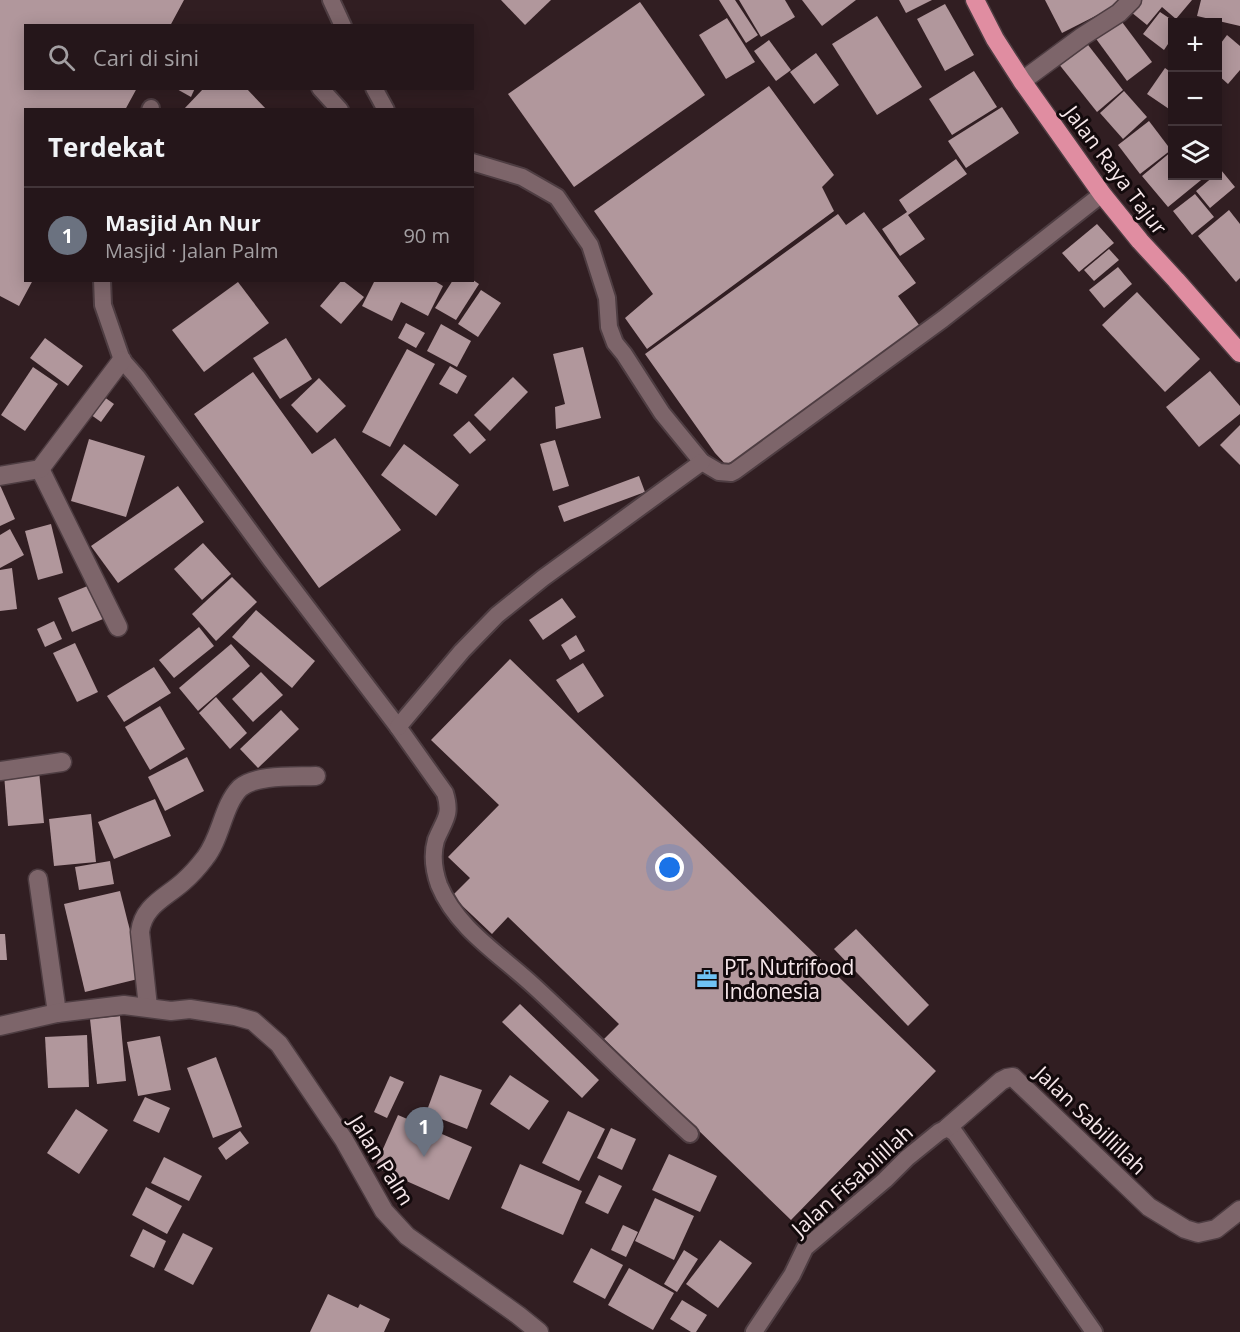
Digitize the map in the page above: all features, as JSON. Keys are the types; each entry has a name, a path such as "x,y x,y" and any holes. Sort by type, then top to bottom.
{"highway":[{"name":"Jalan Raya Tajur","path":"975,0 995,39 1022,81 1102,194 1140,241 1240,353"}],"street":[{"path":"1022,81 1083,36 1119,13 1132,0"},
{"path":"0,476 40,469 122,360"},
{"path":"40,469 118,627"},
{"path":"0,771 62,762"},
{"path":"148,1007 140,932 141,922 148,909 185,881 206,857 217,838 233,797 241,788 257,779 316,776"},
{"path":"38,879 57,1013"},
{"name":"Jalan Palm","path":"0,1026 57,1013 124,1005 171,1011 190,1009 253,1021 279,1044 344,1140 384,1211 407,1236 539,1332"},
{"name":"Jalan Sabillillah","path":"947,1128 1001,1081 1013,1077 1149,1207 1185,1229 1198,1233 1216,1229 1240,1210"}],"lane":[{"path":"331,0 342,24"},
{"path":"322,90 338,108"},
{"path":"375,90 385,108"},
{"path":"474,163 522,177 557,197 590,245 607,298 609,327 615,343 662,413 702,462 719,472 730,473 943,319 1102,194"},
{"path":"102,282 103,305 122,360 137,376 440,786 448,803 448,816 436,841 434,866 446,899 465,925 534,986 627,1077 690,1134"},
{"path":"398,727 462,651 497,615 543,578 702,462"},
{"path":"947,1128 955,1133 1093,1332"},
{"name":"Jalan Fisabilillah","path":"754,1332 792,1275 806,1248 907,1158 947,1128"}],"building":[{"path":"0,0 184,0 171,24 24,24 24,90 136,90 126,108 24,108 24,282 32,282 19,306 0,296"},
{"path":"501,0 551,0 525,25"},
{"path":"719,0 735,0 758,35 746,43"},
{"path":"739,0 785,0 795,17 761,37"},
{"path":"802,0 856,0 822,26"},
{"path":"899,0 932,0 906,13"},
{"path":"1045,0 1117,0 1119,4 1062,33"},
{"path":"1141,0 1192,0 1177,18 1162,7 1147,25 1131,12"},
{"path":"1201,0 1240,0 1240,26 1222,22 1222,18 1197,16"},
{"path":"640,2 705,95 574,187 508,94"},
{"path":"945,4 974,55 945,71 917,19"},
{"path":"1160,12 1169,18 1168,44 1164,50 1143,34"},
{"path":"877,16 922,87 877,115 832,44"},
{"path":"727,18 755,62 726,79 699,35"},
{"path":"1119,18 1152,62 1127,81 1094,36"},
{"path":"1227,35 1240,46 1240,70 1228,84 1222,79 1222,42"},
{"path":"769,40 791,70 776,81 754,51"},
{"path":"1085,41 1123,90 1097,112 1058,63"},
{"path":"816,53 839,85 814,104 790,72"},
{"path":"1165,68 1168,70 1168,108 1147,94"},
{"path":"974,71 997,107 952,135 929,99"},
{"path":"769,86 834,175 822,187 834,211 647,349 625,318 653,294 594,211"},
{"path":"179,90 194,90 191,97"},
{"path":"202,90 248,90 265,108 185,108"},
{"path":"1124,91 1147,117 1123,139 1100,113"},
{"path":"1002,107 1019,133 966,168 948,141"},
{"path":"1149,121 1168,146 1168,152 1140,174 1118,145"},
{"path":"1168,154 1168,180 1201,180 1168,207 1142,176"},
{"path":"956,159 967,174 908,215 925,239 900,256 882,229 907,212 899,200"},
{"path":"1222,171 1235,187 1210,208 1196,191 1209,180 1222,180"},
{"path":"1195,194 1214,217 1192,235 1173,211"},
{"path":"1229,210 1240,224 1240,278 1236,282 1198,236"},
{"path":"864,212 916,283 898,296 922,329 729,468 715,453 645,354 838,214 846,225"},
{"path":"1097,224 1114,243 1079,272 1062,253"},
{"path":"1109,249 1119,260 1094,281 1084,270"},
{"path":"1118,267 1132,284 1104,308 1089,290"},
{"path":"474,281 479,284 456,320 435,308 452,282"},
{"path":"238,282 269,323 204,372 172,330"},
{"path":"340,282 345,282 364,297 341,324 320,306"},
{"path":"374,282 436,282 443,286 428,316 401,302 392,321 362,306"},
{"path":"481,290 501,303 478,337 458,324"},
{"path":"1137,292 1200,359 1165,392 1102,325"},
{"path":"406,323 425,333 416,348 398,338"},
{"path":"441,324 471,341 457,367 427,351"},
{"path":"45,338 83,366 68,386 30,358"},
{"path":"286,338 312,379 280,399 253,358"},
{"path":"583,347 601,418 556,429 555,407 565,404 553,354"},
{"path":"407,349 435,364 390,447 362,432"},
{"path":"450,366 467,376 457,394 439,384"},
{"path":"33,367 58,384 25,431 1,415"},
{"path":"1210,371 1240,406 1240,414 1199,447 1166,407"},
{"path":"253,372 312,454 335,438 401,530 319,588 194,414"},
{"path":"513,377 528,392 490,431 474,415"},
{"path":"319,378 346,406 317,433 291,405"},
{"path":"100,394 114,404 101,422 87,412"},
{"path":"469,421 486,440 470,454 453,435"},
{"path":"1240,425 1240,465 1220,445"},
{"path":"89,439 145,456 126,517 71,501"},
{"path":"555,440 569,486 553,491 540,444"},
{"path":"404,444 459,485 436,516 381,475"},
{"path":"639,476 645,492 564,522 558,506"},
{"path":"0,485 15,519 0,526"},
{"path":"178,486 204,522 118,583 91,546"},
{"path":"51,524 63,573 38,580 25,531"},
{"path":"10,529 24,555 0,568 0,535"},
{"path":"203,543 231,574 202,600 174,569"},
{"path":"12,568 17,609 0,611 0,570"},
{"path":"232,577 257,602 216,641 192,614"},
{"path":"90,585 103,619 72,632 58,598"},
{"path":"562,598 576,617 543,640 529,620"},
{"path":"256,610 315,661 292,688 232,637"},
{"path":"54,621 62,639 45,647 37,629"},
{"path":"199,627 214,646 174,678 159,660"},
{"path":"576,635 585,651 570,660 561,645"},
{"path":"75,643 98,692 77,702 53,653"},
{"path":"231,644 250,666 198,711 179,688"},
{"name":"PT. Nutrifood Indonesia","path":"510,659 936,1071 791,1220 604,1039 619,1024 508,917 492,934 452,896 470,878 448,857 499,805 431,740"},
{"path":"583,663 604,696 578,713 556,680"},
{"path":"154,667 171,693 124,722 107,696"},
{"path":"261,672 283,695 253,722 232,699"},
{"path":"216,697 247,733 230,749 199,713"},
{"path":"160,706 185,749 150,770 125,727"},
{"path":"281,710 299,729 258,768 240,749"},
{"path":"187,757 204,791 165,811 148,777"},
{"path":"39,771 44,823 8,826 4,774"},
{"path":"155,799 171,836 114,859 98,822"},
{"path":"91,814 96,862 54,866 49,819"},
{"path":"110,861 114,884 79,890 75,867"},
{"path":"120,891 142,978 85,992 64,904"},
{"path":"856,929 929,1005 908,1026 834,949"},
{"path":"0,934 5,934 7,960 0,960"},
{"path":"520,1004 599,1080 582,1098 502,1022"},
{"path":"120,1016 126,1081 97,1084 90,1019"},
{"path":"87,1035 89,1087 48,1088 45,1037"},
{"path":"160,1036 171,1090 138,1096 127,1042"},
{"path":"216,1057 242,1127 213,1138 187,1068"},
{"path":"440,1075 482,1090 467,1129 426,1113"},
{"path":"510,1075 549,1101 529,1130 490,1104"},
{"path":"390,1076 404,1082 387,1118 374,1112"},
{"path":"145,1097 170,1108 159,1133 133,1121"},
{"path":"76,1109 108,1130 79,1174 47,1153"},
{"path":"568,1111 605,1129 579,1181 542,1163"},
{"path":"398,1115 472,1147 449,1200 375,1167"},
{"path":"611,1128 636,1139 622,1170 597,1158"},
{"path":"240,1131 249,1143 226,1160 218,1148"},
{"path":"669,1154 717,1176 700,1212 652,1190"},
{"path":"164,1157 202,1176 189,1201 151,1183"},
{"path":"520,1164 582,1191 563,1235 501,1208"},
{"path":"599,1175 622,1186 608,1214 585,1203"},
{"path":"146,1187 182,1206 167,1234 132,1215"},
{"path":"655,1198 694,1216 674,1260 635,1241"},
{"path":"623,1225 638,1232 626,1257 611,1250"},
{"path":"143,1229 166,1241 154,1268 130,1256"},
{"path":"183,1233 213,1248 193,1285 164,1270"},
{"path":"720,1240 752,1263 718,1308 686,1284"},
{"path":"591,1248 623,1265 605,1299 573,1282"},
{"path":"684,1250 698,1259 677,1292 664,1284"},
{"path":"629,1268 674,1293 653,1330 608,1305"},
{"path":"328,1294 358,1308 360,1304 390,1319 384,1332 310,1332"},
{"path":"682,1300 707,1315 696,1332 691,1332 670,1319"}],"place":[{"name":"PT. Nutrifood Indonesia","path":"707,979"},
{"name":"Masjid An Nur","path":"424,1157"}]}
